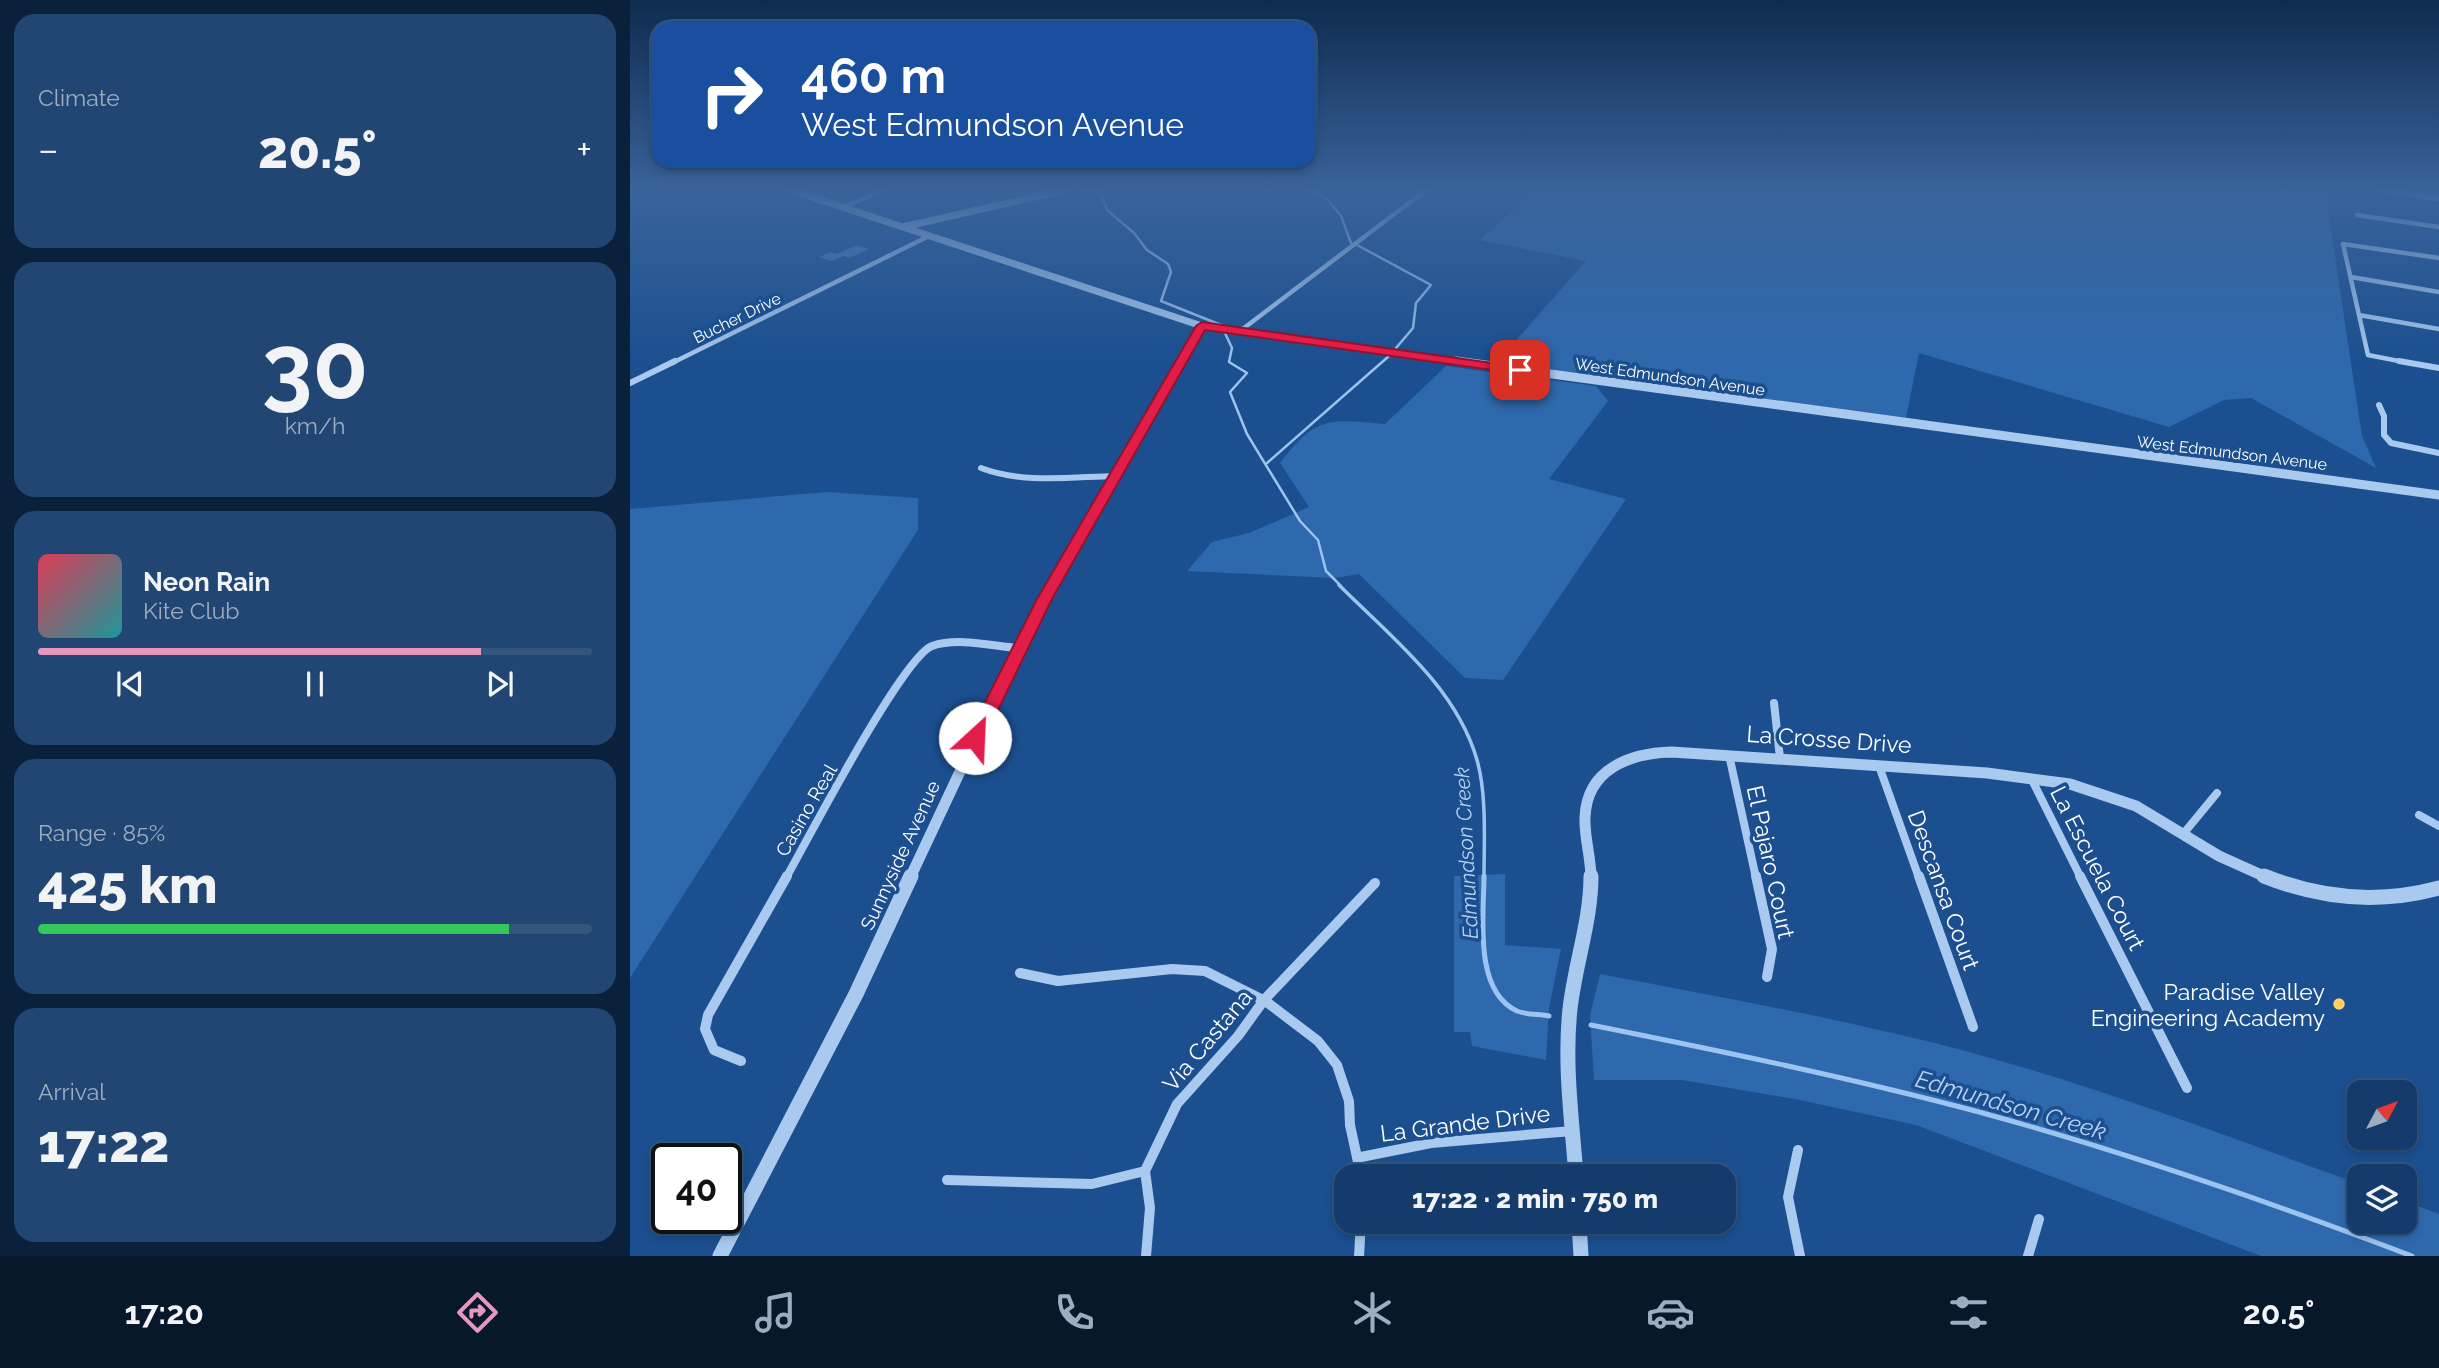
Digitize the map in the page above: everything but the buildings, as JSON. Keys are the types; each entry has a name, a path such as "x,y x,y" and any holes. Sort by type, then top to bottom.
{"street":[{"name":"Bucher Drive","path":"630,383 903,249"},
{"name":"West Edmundson Avenue","path":"967,249 1202,326 2439,495"},
{"path":"1240,331 1349,249"},
{"path":"2344,249 2368,355 2439,368"},
{"path":"2379,249 2439,258"},
{"path":"2351,277 2439,292"},
{"path":"2359,315 2439,329"},
{"name":"Sunnyside Avenue","path":"720,1256 856,994 1018,648 1202,326"},
{"path":"2379,405 2384,416 2384,435 2391,443 2439,453"},
{"path":"981,468 993,475 1010,476 1115,475"},
{"name":"Casino Real","path":"741,1061 714,1050 705,1029 708,1015 894,689 915,660 929,648 943,644 1018,648"},
{"path":"1774,703 1780,758"},
{"name":"La Crosse Drive","path":"1575,1164 1570,1012 1588,920 1591,882 1584,822 1590,795 1599,778 1613,766 1635,755 1662,751 1728,754 2066,782 2099,791 2151,814 2219,856 2277,882 2329,895 2393,898 2439,888"},
{"name":"El Pajaro Court","path":"1728,754 1772,949 1767,977"},
{"name":"Descansa Court","path":"1879,766 1973,1027"},
{"name":"La Escuela Court","path":"2031,777 2187,1088"},
{"path":"2184,833 2217,793"},
{"path":"2419,815 2439,826"},
{"name":"Via Castana","path":"1145,1171 1177,1104 1265,1000 1375,883"},
{"path":"1020,973 1058,981 1172,969 1205,971 1265,1000 1325,1044 1339,1067 1349,1102 1351,1130 1361,1164"},
{"name":"La Grande Drive","path":"1361,1157 1431,1143 1573,1131"},
{"path":"1798,1150 1787,1197 1800,1256"},
{"path":"947,1180 1092,1184 1145,1171 1150,1208 1146,1256"},
{"path":"2028,1256 2039,1219"},
{"path":"1359,1256 1360,1234"},
{"path":"1580,1234 1581,1256"}],"shaded area":[{"path":"1523,249 2334,249 2362,436 2376,468 2251,398 2224,400 2169,427 1919,353 1906,418 1497,362 1586,261"},
{"path":"1446,366 1596,386 1608,401 1549,479 1626,499 1503,680 1465,678 1359,574 1335,578 1187,571 1212,542 1249,533 1309,507 1280,463 1304,436 1315,428 1337,421 1385,424"},
{"path":"826,492 918,498 918,530 630,978 630,509"},
{"path":"1505,874 1505,945 1561,949 1549,1008 1546,1060 1472,1046 1470,1032 1454,1032 1454,876"},
{"path":"1600,974 1787,1010 1973,1053 2119,1098 2347,1180 2347,1234 2417,1234 2417,1206 2439,1214 2439,1256 2261,1256 1916,1125 1795,1099 1682,1080 1594,1080 1590,1015"}],"waterway":[{"name":"Edmundson Creek","path":"1146,249 1168,264 1171,272 1161,301 1221,325"},
{"path":"1364,249 1431,285 1416,303 1413,328 1396,348"},
{"name":"Edmundson Creek","path":"1224,331 1232,348 1229,362 1247,373 1230,392 1247,434 1300,521 1318,540 1326,571 1341,586"},
{"path":"1267,463 1389,356"},
{"name":"Edmundson Creek","path":"1339,585 1420,665 1454,709 1467,734 1477,760 1482,788 1484,876"},
{"name":"Edmundson Creek","path":"1484,876 1484,951 1493,987 1503,1001 1517,1011 1549,1016"},
{"name":"Edmundson Creek","path":"1591,1025 1834,1076 2034,1127 2197,1179 2412,1256"}],"place":[{"name":"Paradise Valley Engineering Academy","path":"2339,1004"}],"route":[{"path":"975,738 1018,648 1202,326 1520,370"}]}
